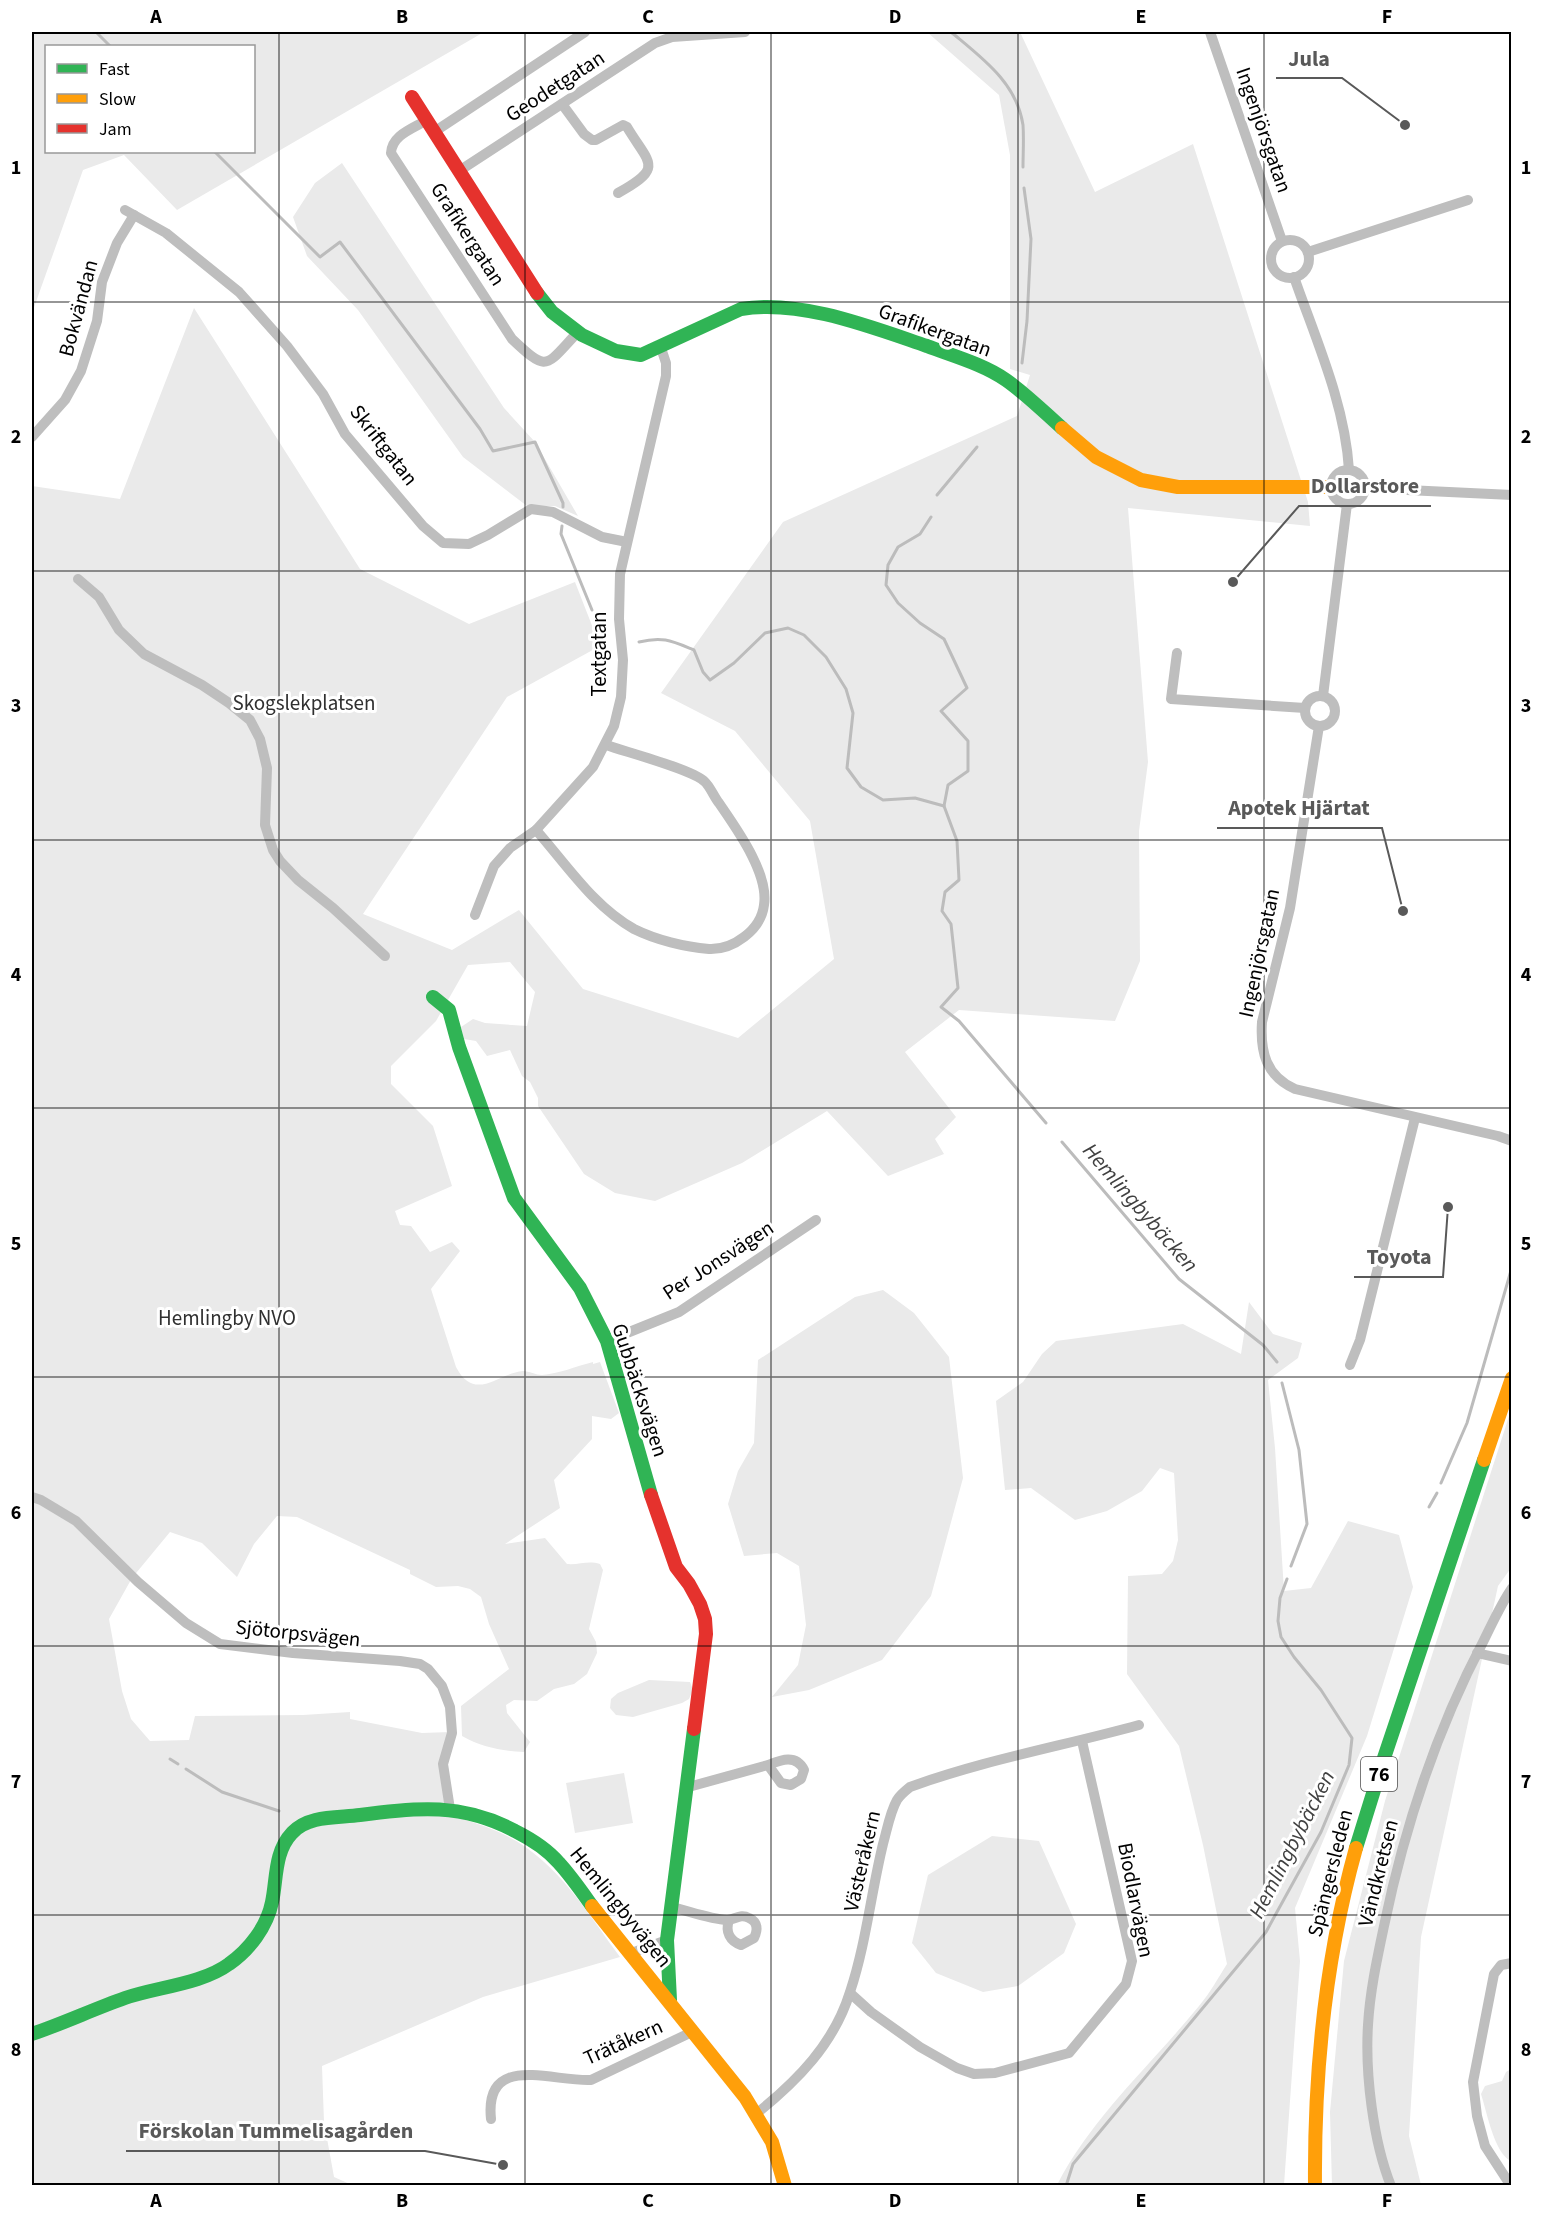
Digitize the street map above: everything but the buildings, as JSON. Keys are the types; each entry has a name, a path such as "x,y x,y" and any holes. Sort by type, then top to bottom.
{"street":[{"path":"430,126 585,32"},
{"name":"Geodetgatan","path":"459,171 665,35 672,37 745,32"},
{"name":"Ingenjörsgatan","path":"1210,32 1282,241"},
{"name":"Grafikergatan","path":"412,97 552,311 577,333 610,350 626,355 641,355 661,348 741,309 759,306 812,312 878,329 971,362 1006,380 1096,457 1141,480 1178,487 1331,487"},
{"path":"562,104 584,134 592,140 596,140 623,124 647,157 649,170 632,185 618,193"},
{"name":"Grafikergatan","path":"430,126 397,138 392,144 391,153 512,339 535,361 542,363 549,361 577,333"},
{"path":"1308,252 1468,200"},
{"name":"Bokvändan","path":"32,436 65,400 81,371 97,321 102,282 129,212"},
{"name":"Skriftgatan","path":"129,212 166,233 239,292 287,346 323,394 345,434 389,483 423,526 443,543 469,544 531,509 553,512 602,537 627,542"},
{"path":"1288,239 1300,242 1308,252 1308,265 1300,275 1282,276 1273,268 1270,256 1276,245 1282,241 1288,239"},
{"path":"1294,277 1338,406 1348,448 1349,470"},
{"name":"Textgatan","path":"476,915 494,866 510,848 536,830 593,767 614,726 621,697 623,660 619,619 620,574 666,376 666,363 661,348"},
{"path":"1349,470 1362,477 1365,488 1361,498 1347,504 1335,498 1331,487 1335,476 1349,470"},
{"path":"1365,488 1512,495"},
{"name":"Ingenjörsgatan","path":"1347,504 1323,696 1331,700 1335,712 1328,723 1319,726 1290,908 1262,1022 1266,1064 1274,1076 1285,1085 1308,1093 1512,1141"},
{"path":"78,579 99,597 119,630 144,654 202,685 250,720 260,739 267,768 265,825 273,850 298,880 333,908 385,956"},
{"path":"1177,653 1171,699 1305,708"},
{"path":"1319,726 1306,718 1305,708 1313,697 1323,696"},
{"path":"536,830 607,911 635,930 665,941 711,949 735,944 756,927 765,904 761,878 745,841 704,781 689,772 606,745"},
{"name":"Gubbäcksvägen","path":"433,997 449,1010 497,1155 514,1198 580,1288 607,1341 659,1522 676,1567 689,1584 705,1619 706,1635 667,1940 670,2000"},
{"path":"1350,1365 1360,1340 1415,1118"},
{"name":"Ingenjörsgatan","path":"1498,1136 1512,1136"},
{"name":"Per Jonsvägen","path":"607,1341 679,1312 816,1220"},
{"name":"Spängersleden","path":"1315,2186 1319,2061 1328,1972 1343,1895 1366,1812 1512,1378"},
{"name":"Sjötorpsvägen","path":"32,1497 76,1521 106,1553 146,1589 186,1623 220,1644 293,1653 400,1661 420,1664 428,1669 442,1686 450,1707 452,1733 443,1764 450,1809"},
{"name":"Vändkretsen","path":"1391,2186 1383,2163 1369,2082 1368,2024 1373,1978 1395,1870 1431,1754 1455,1697 1512,1588"},
{"path":"1477,1653 1512,1661"},
{"name":"Västeråkern","path":"756,2114 804,2071 823,2049 840,2020 863,1945 887,1828 897,1801 904,1792 909,1787 955,1770 1082,1741 1139,1725"},
{"name":"Biodlarvägen","path":"850,1993 871,2012 920,2047 966,2072 984,2074 1004,2072 1070,2053 1126,1984 1132,1961 1082,1741"},
{"path":"685,1788 768,1765"},
{"name":"Hemlingbyvägen","path":"32,2034 127,1997 226,1967 249,1947 264,1926 272,1903 277,1859 292,1832 302,1825 318,1820 424,1808 450,1809 474,1814 520,1833 551,1854 629,1954 670,2000 756,2114 772,2142 786,2186"},
{"path":"671,1906 729,1920"},
{"path":"629,1954 667,1940"},
{"path":"1511,2186 1485,2146 1477,2116 1473,2082 1494,1974 1501,1965 1512,1963"},
{"name":"Trätåkern","path":"491,2119 489,2102 495,2090 508,2077 525,2074 575,2081 591,2080 694,2031"}],"green space":[{"path":"32,32 484,32 177,210 124,155 83,170 32,313"},
{"path":"927,32 1020,32 1095,192 1193,144 1308,502 1310,526 1128,508 1148,762 1139,831 1140,961 1115,1021 959,1010 905,1052 956,1117 935,1139 944,1154 888,1176 827,1111 742,1163 655,1201 615,1193 584,1174 538,1106 538,1098 530,1082 522,1076 510,1050 487,1056 476,1041 464,1039 461,1027 473,1019 485,1023 527,1026 535,992 510,962 468,965 436,1021 391,1066 391,1084 433,1126 452,1186 395,1211 400,1225 411,1226 430,1252 452,1242 460,1251 431,1289 456,1367 463,1378 479,1385 523,1371 540,1375 600,1362 619,1413 611,1419 592,1416 592,1439 554,1480 560,1508 505,1544 545,1538 567,1564 592,1562 600,1564 603,1570 589,1629 596,1642 597,1653 587,1674 574,1684 554,1689 537,1701 514,1700 506,1705 507,1713 530,1742 524,1752 492,1748 462,1736 461,1706 509,1669 489,1624 481,1597 470,1589 458,1586 436,1587 410,1574 410,1570 297,1517 277,1516 254,1544 237,1577 202,1543 170,1532 132,1578 109,1619 122,1691 131,1719 150,1741 189,1740 195,1716 350,1712 350,1719 422,1733 450,1732 447,1781 455,1816 503,1834 539,1857 582,1904 620,1957 483,1997 322,2066 324,2122 334,2177 352,2185 32,2185 32,486 120,499 194,308 360,569 469,624 575,582 600,646 507,697 363,914 452,950 519,910 583,989 738,1038 834,959 810,821 735,731 661,693 783,522 1017,416 1030,375 1010,369 1010,155 999,95"},
{"path":"342,163 504,408 535,442 578,516 555,506 527,506 463,457 358,310 307,256 293,217 315,183"},
{"path":"883,1290 914,1313 949,1357 963,1478 931,1596 882,1660 809,1690 772,1697 798,1665 806,1625 799,1566 777,1553 744,1556 728,1504 738,1471 754,1443 758,1360 855,1297"},
{"path":"1249,1302 1273,1334 1302,1343 1298,1358 1268,1380 1275,1448 1284,1591 1311,1588 1348,1521 1399,1535 1413,1587 1367,1736 1295,1908 1300,1961 1284,2185 1057,2185 1087,2137 1123,2092 1199,2006 1227,1964 1203,1845 1179,1746 1127,1674 1128,1576 1162,1574 1173,1561 1178,1540 1174,1473 1160,1468 1142,1491 1107,1511 1075,1520 1031,1488 1005,1490 996,1401 1023,1382 1042,1354 1056,1341 1183,1324 1241,1354"},
{"path":"1511,1410 1511,1568 1498,1586 1421,1937 1409,2136 1421,2185 1332,2186 1330,2112 1344,1961 1385,1801"},
{"path":"649,1680 690,1682 693,1690 689,1699 682,1703 633,1717 616,1715 610,1708 611,1699 618,1693"},
{"path":"624,1773 633,1823 575,1833 566,1783"},
{"path":"992,1836 1039,1841 1076,1924 1064,1953 1018,1986 983,1992 936,1973 912,1943 928,1875"},
{"path":"1512,2069 1511,2161 1500,2150 1481,2094 1485,2086 1502,2081 1506,2072"}],"waterway":[{"path":"96,32 109,45"},
{"path":"951,32 996,72 1014,96 1023,125 1023,167"},
{"path":"216,153 320,257 340,242 480,429 493,451 535,442 563,507"},
{"path":"1022,363 1027,321 1031,239 1024,188"},
{"name":"Hemlingbybäcken","path":"937,495 977,447"},
{"name":"Hemlingbybäcken","path":"931,517 920,534 898,547 888,565 886,585 898,603 920,623 944,639 967,688 941,711 968,741 968,771 948,785 944,806 957,841 959,880 945,892 942,911 951,924 958,988 941,1007 959,1021 1046,1123"},
{"path":"562,526 561,534 592,610"},
{"path":"639,642 655,639 667,640 694,650 703,672 710,680 734,663 765,633 788,628 804,635 826,657 846,689 853,713 847,768 861,787 883,800 915,798 944,806"},
{"name":"Hemlingbybäcken","path":"1062,1142 1179,1279 1263,1345 1277,1362"},
{"path":"1441,1483 1467,1423 1512,1267"},
{"name":"Hemlingbybäcken","path":"1282,1383 1299,1450 1307,1524 1291,1566"},
{"path":"1429,1507 1437,1493"},
{"name":"Hemlingbybäcken","path":"1066,2186 1073,2164 1266,1932 1321,1832 1349,1765 1352,1738 1321,1690 1281,1637 1278,1621 1280,1598 1287,1579"},
{"path":"170,1759 178,1764"},
{"path":"186,1769 222,1792 279,1811"}],"traffic: fast":[{"path":"537,293 552,312 582,335 616,351 641,355 741,309 787,308 811,311 859,323 988,369 1013,385 1062,428"},
{"path":"433,997 449,1010 459,1047 514,1198 580,1288 607,1341 651,1495"},
{"path":"1356,1848 1484,1460"},
{"path":"670,2000 667,1940 694,1729"},
{"path":"32,2034 125,1998 206,1976 229,1964 250,1945 266,1920 272,1902 279,1857 286,1840 299,1827 315,1820 420,1809 477,1816 515,1831 544,1849 563,1868 592,1906"}],"traffic: slow":[{"path":"1062,428 1096,457 1141,480 1178,487 1331,487"},
{"path":"1484,1460 1512,1378"},
{"path":"1315,2186 1319,2058 1329,1973 1336,1931 1356,1848"},
{"path":"592,1906 745,2097 772,2142 785,2186"}],"traffic: jam":[{"path":"412,97 537,293"},
{"path":"651,1495 676,1567 689,1584 705,1619 706,1634 694,1729"}],"place":[{"name":"Jula","path":"1405,125"},
{"name":"Dollarstore","path":"1233,582"},
{"name":"Apotek Hjärtat","path":"1403,911"},
{"name":"Toyota","path":"1448,1207"},
{"name":"Förskolan Tummelisagården","path":"503,2165"}],"park label":[{"name":"Skogslekplatsen","path":"304,703"},
{"name":"Hemlingby NVO","path":"227,1318"}]}
